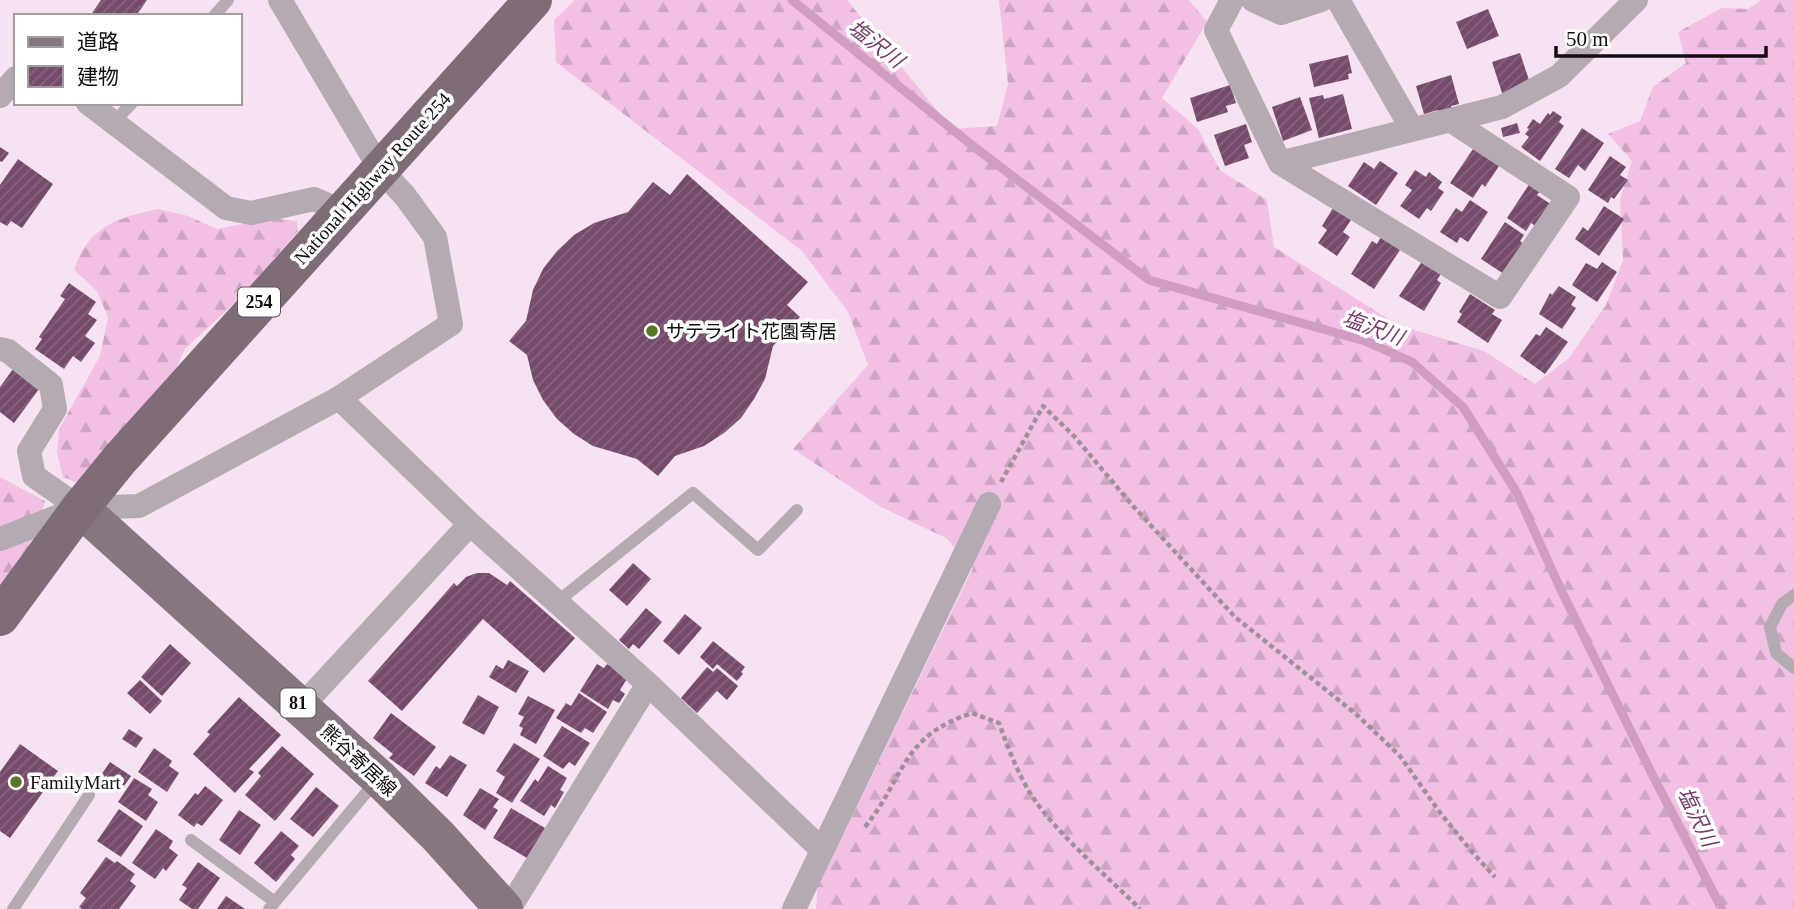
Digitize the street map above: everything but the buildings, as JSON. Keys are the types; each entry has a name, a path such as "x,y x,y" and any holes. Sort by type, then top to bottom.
{"highway":[{"name":"National Highway Route 254","path":"0,617 80,508 175,396 533,0"}],"main road":[{"name":"熊谷寄居線","path":"80,508 379,778 506,909"}],"street":[{"path":"0,539 80,508 139,506 339,398 451,324 435,237 405,196 380,169 280,0"},
{"path":"1232,0 1216,30 1280,163 1500,297 1568,197 1450,120"},
{"path":"1253,0 1280,13 1321,0"},
{"path":"1338,0 1412,130"},
{"path":"1280,163 1503,107 1559,76 1636,0"},
{"path":"0,96 14,80"},
{"path":"91,105 226,208 251,213 314,199 341,211"},
{"path":"0,349 8,351 51,386 55,409 29,451 34,476 80,508"},
{"path":"339,398 470,524 648,684 821,849"},
{"path":"794,909 989,504"},
{"path":"302,706 470,524"},
{"path":"506,909 648,684"}],"lane":[{"path":"216,14 228,0"},
{"path":"114,122 130,105"},
{"path":"557,602 693,493 758,550 797,510"},
{"path":"1794,596 1782,604 1770,627 1776,653 1794,668"},
{"path":"191,839 272,906 379,778"},
{"path":"13,909 89,795"}],"path":[{"path":"989,504 1043,406 1074,436 1133,506 1235,617 1356,713 1400,755 1441,814 1496,877"},
{"path":"821,849 858,836 875,815 904,762 922,740 950,720 972,713 999,723 1032,797 1056,825 1140,909"}],"green space":[{"path":"575,0 847,0 952,129 997,126 1008,84 999,0 1189,0 1207,22 1162,98 1198,129 1220,170 1267,200 1274,247 1398,325 1484,351 1535,384 1569,358 1606,305 1623,260 1620,199 1632,161 1608,134 1640,121 1653,87 1686,63 1678,32 1722,8 1748,9 1761,0 1794,0 1794,909 816,909 818,878 845,831 973,568 946,538 881,507 793,449 868,365 848,312 802,251 556,62 554,20"},
{"path":"158,209 188,216 217,229 271,218 297,221 298,231 245,293 185,349 171,380 83,485 63,477 57,453 59,429 100,356 108,317 97,291 74,270 80,255 96,234 129,216"},
{"path":"0,477 45,501 34,540 0,591"}],"waterway":[{"name":"塩沢川","path":"792,0 973,146 1149,280 1365,341 1412,362 1463,407 1517,493 1561,590 1722,909"}],"place":[{"name":"サテライト花園寄居","path":"652,331"},
{"name":"FamilyMart","path":"16,782"}]}
